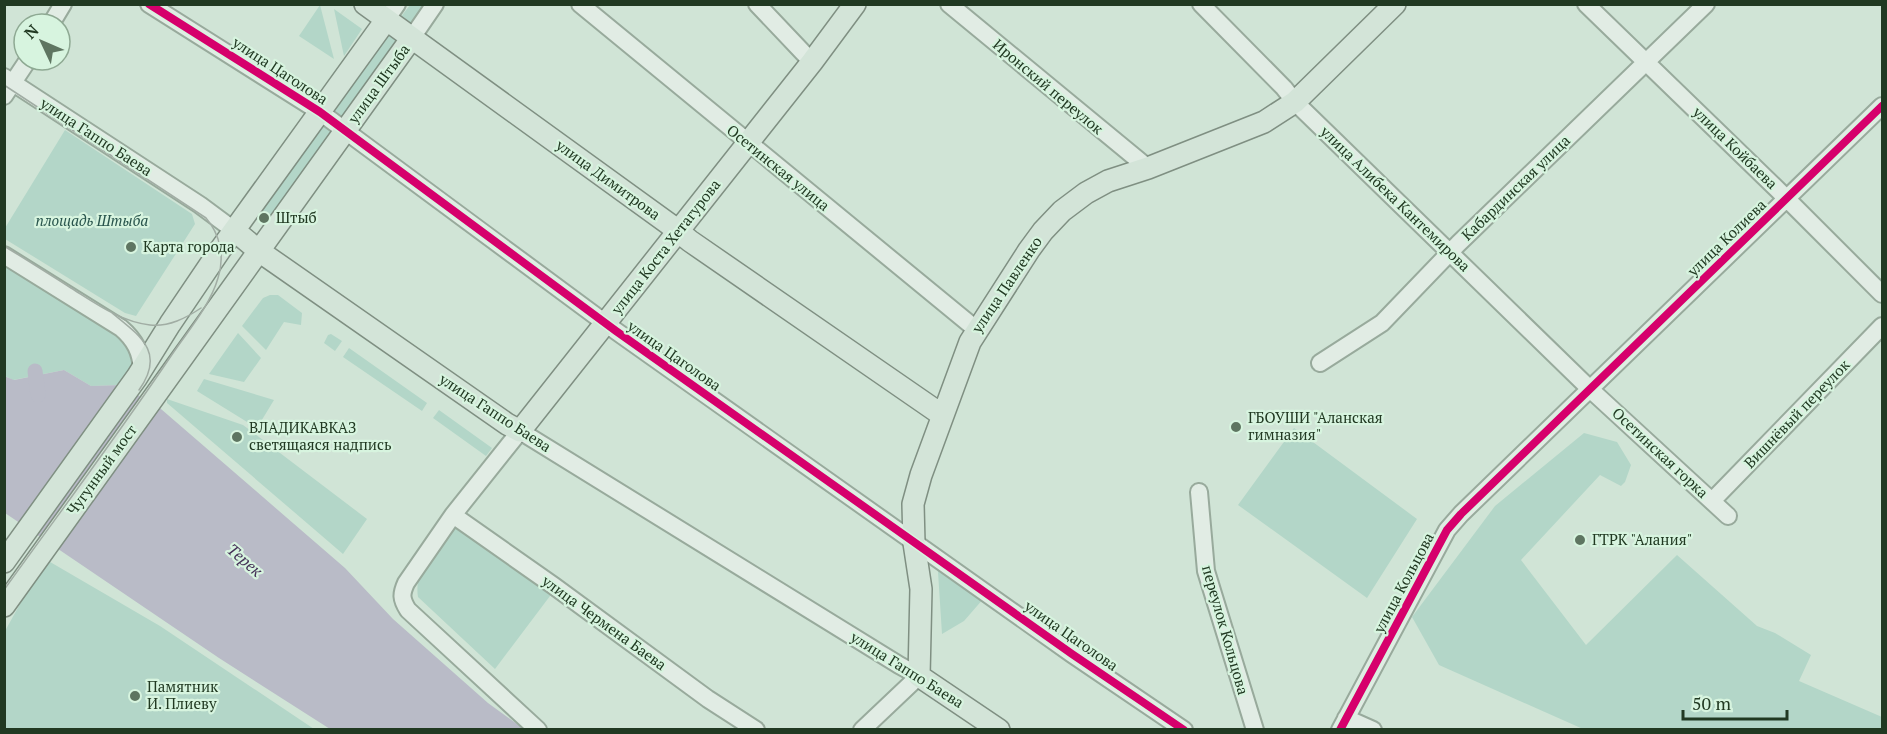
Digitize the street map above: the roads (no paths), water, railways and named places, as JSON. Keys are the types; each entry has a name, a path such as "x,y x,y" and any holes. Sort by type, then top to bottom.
{"main road":[{"name":"улица Димитрова","path":"364,4 392,12 411,39 679,232 942,415"},
{"name":"улица Коста Хетагурова","path":"520,431 679,232 855,4"},
{"name":"улица Павленко","path":"919,676 921,589 914,543 913,504 942,415 970,342 1029,250 1062,211 1086,193 1108,182 1263,122 1295,102 1395,4"},
{"name":"улица Штыба","path":"235,231 392,12"},
{"name":"улица Штыба","path":"162,386 411,39"},
{"name":"улица Гаппо Баева","path":"235,231 259,251 520,431"},
{"name":"Чугунный мост","path":"4,562 140,373 170,324 235,231"},
{"name":"Чугунный мост","path":"4,606 162,386"},
{"name":"улица Гаппо Баева","path":"919,676 999,729"}],"street":[{"name":"улица Цаголова","path":"149,4 320,112 605,323 1072,654 1184,729"},
{"name":"улица Штыба","path":"411,39 435,4"},
{"name":"Осетинская улица","path":"580,4 976,330"},
{"path":"758,4 812,62"},
{"name":"Иронский переулок","path":"949,4 1148,168"},
{"name":"улица Алибека Кантемирова","path":"1201,4 1295,102 1591,390"},
{"name":"улица Койбаева","path":"1586,4 1788,199 1882,294"},
{"name":"Кабардинская улица","path":"1320,363 1382,323 1450,252 1706,4"},
{"path":"7,85 18,72"},
{"name":"улица Гаппо Баева","path":"7,85 235,231"},
{"name":"улица Колиева","path":"1591,390 1882,106"},
{"path":"4,255 127,333 134,340 141,356 140,373"},
{"name":"Вишнёвый переулок","path":"1712,501 1882,326"},
{"name":"Осетинская горка","path":"1591,390 1728,516"},
{"name":"улица Кольцова","path":"1343,724 1448,530 1461,514 1591,390"},
{"name":"улица Гаппо Баева","path":"520,431 919,676"},
{"name":"улица Коста Хетагурова","path":"520,431 453,515 406,583 402,601 408,610 538,729"},
{"name":"переулок Кольцова","path":"1199,492 1206,571 1255,729"},
{"name":"улица Чермена Баева","path":"453,515 708,699 756,729"},
{"path":"862,729 919,676"},
{"path":"1343,724 1373,729"}],"water":[{"name":"Терек","path":"64,370 91,386 121,385 161,409 345,568 393,619 488,703 524,729 330,729 219,658 5,513 4,376 14,380"}],"waterway":[{"path":"35,371 38,395"}],"tram line":[{"path":"4,85 206,218 218,238 221,254 220,270 214,288 198,318 4,590"},
{"path":"4,246 99,306 129,320 150,325 164,325 201,308"},
{"path":"112,313 140,337 150,355 147,377 139,390"}],"place":[{"name":"Штыб","path":"264,218"},
{"name":"Карта города","path":"131,247"},
{"name":"ГБОУШИ \"Аланская гимназия\"","path":"1236,427"},
{"name":"ВЛАДИКАВКАЗ светящаяся надпись","path":"237,437"},
{"name":"ГТРК \"Алания\"","path":"1580,540"},
{"name":"Памятник И. Плиеву","path":"135,696"}],"park label":[{"name":"площадь Штыба","path":"92,221"}]}
